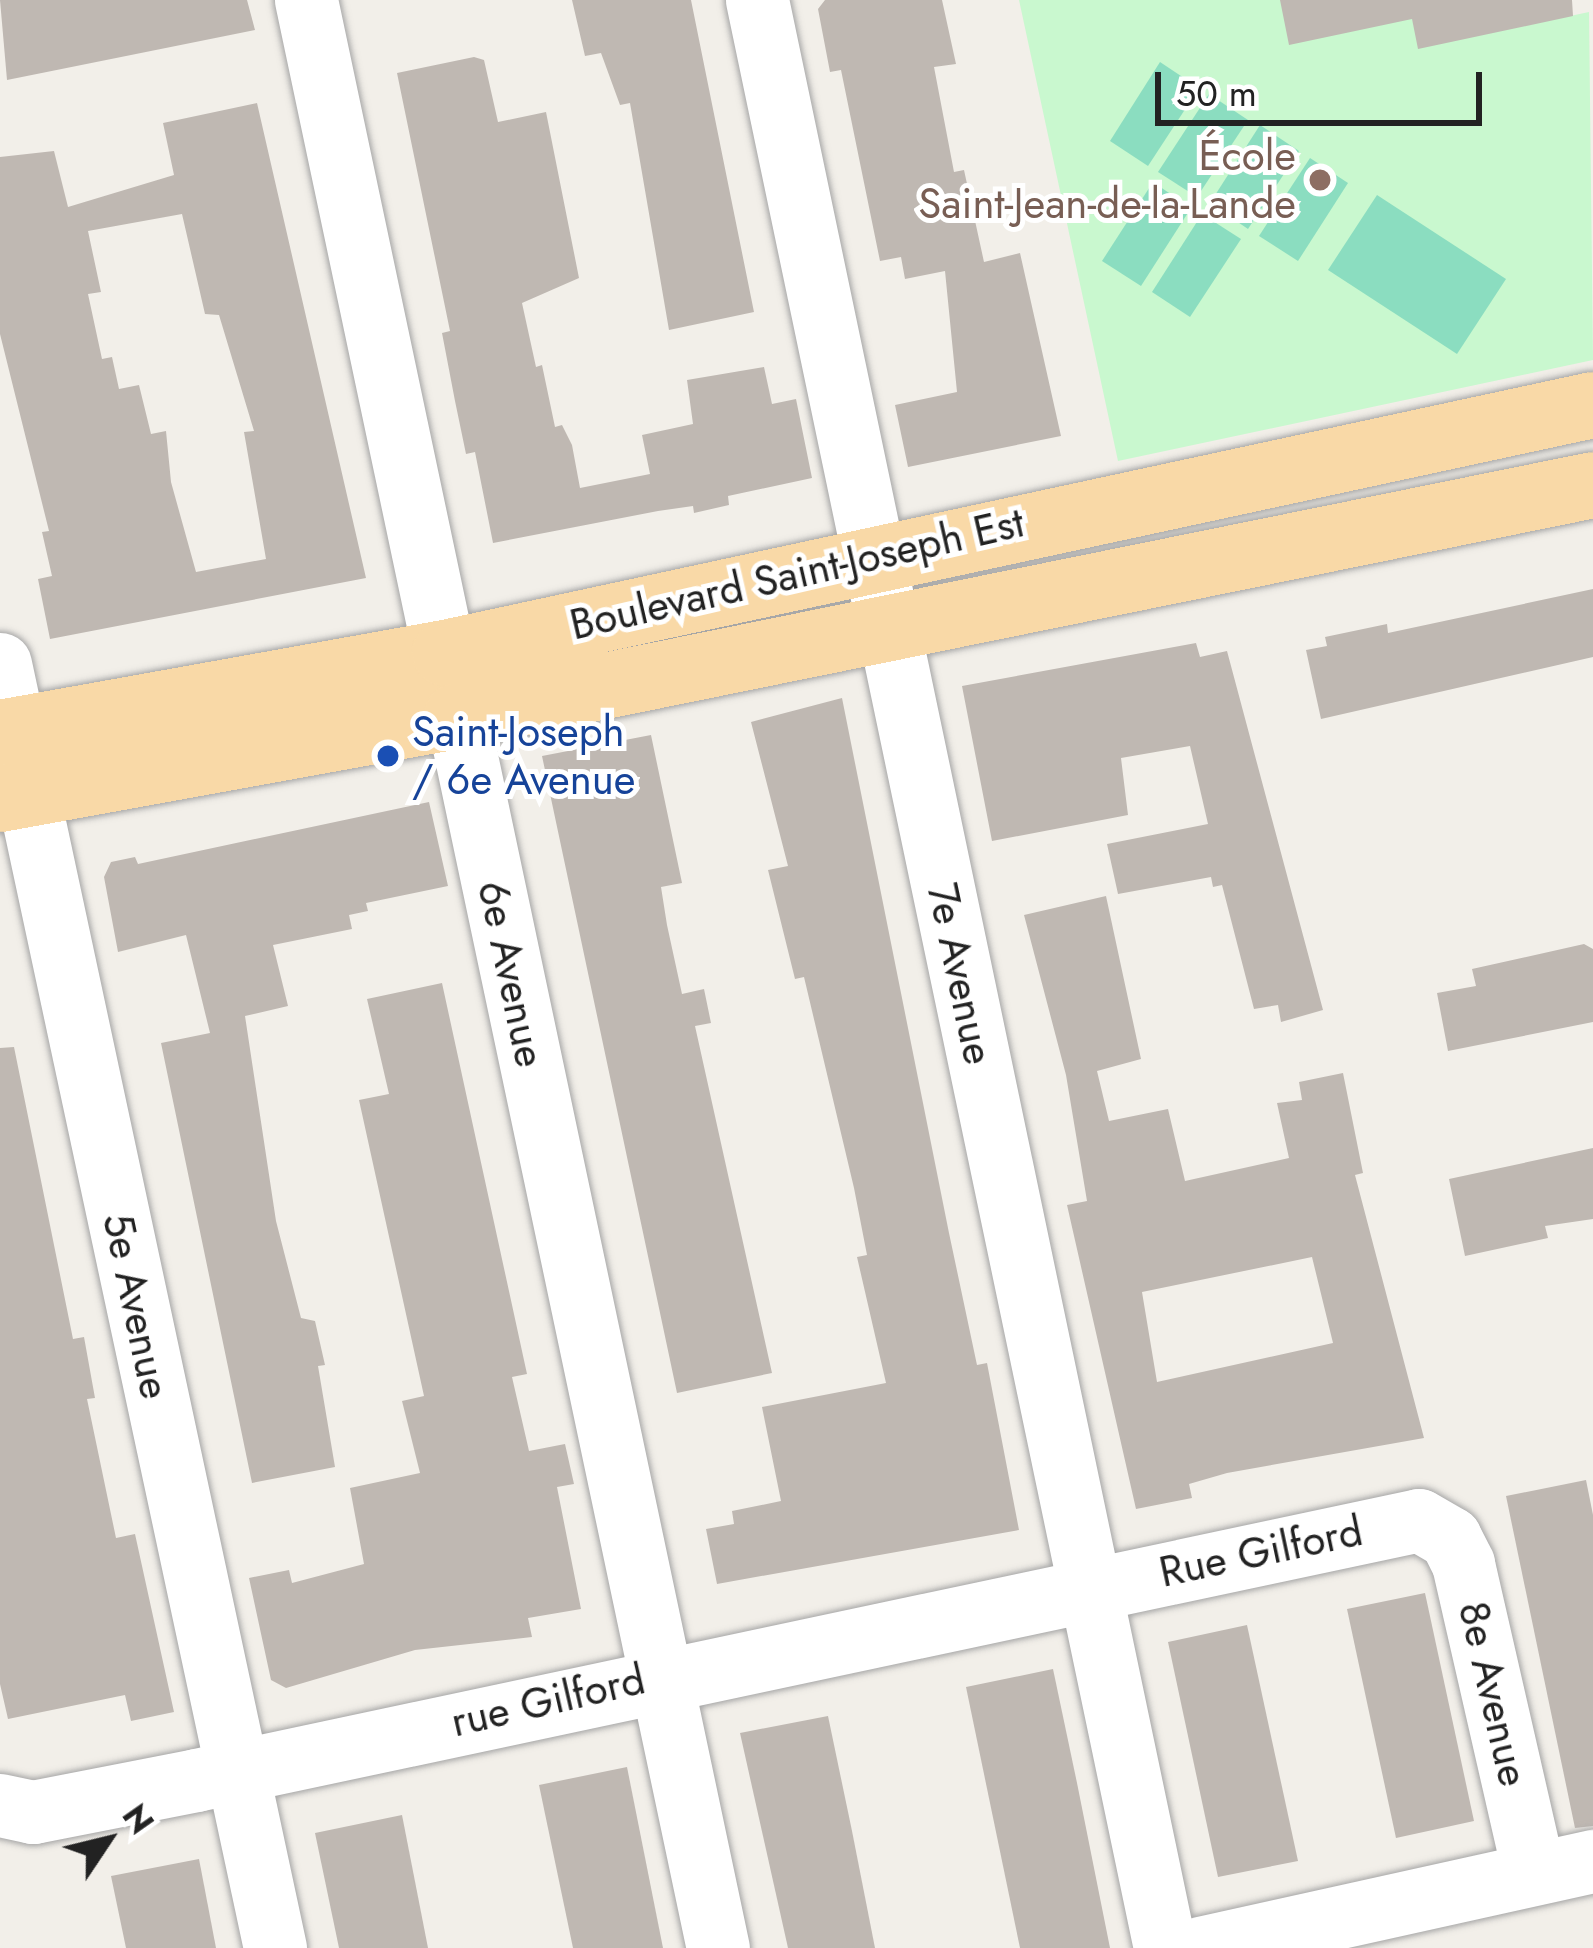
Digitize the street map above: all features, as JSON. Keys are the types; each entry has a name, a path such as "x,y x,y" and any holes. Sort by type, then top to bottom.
{"main road":[{"name":"Boulevard Saint-Joseph Est","path":"7,731 445,652 871,555 1593,405"},
{"name":"Boulevard Saint-Joseph Est","path":"15,796 457,716 1593,485"}],"street":[{"name":"6e Avenue","path":"306,0 718,1948"},
{"name":"7e Avenue","path":"757,0 1165,1948"},
{"name":"5e Avenue","path":"0,664 15,796 239,1771 275,1948"},
{"name":"Rue Gilford","path":"1089,1588 1402,1522 1432,1525"},
{"name":"8e Avenue","path":"1432,1525 1450,1538 1463,1564 1564,1867"},
{"name":"rue Gilford","path":"3,1807 33,1812 239,1771 660,1676 1089,1588"},
{"path":"1200,1948 1564,1867"}],"green space":[{"name":"École Saint-Jean-de-la-Lande","path":"1019,0 1408,0 1419,48 1589,12 1593,360 1118,461"},
{"path":"1160,62 1199,88 1148,166 1110,141"},
{"path":"1209,94 1248,120 1197,197 1158,172"},
{"path":"1260,125 1299,151 1248,229 1210,203"},
{"path":"1310,158 1348,183 1298,261 1259,236"},
{"path":"1153,182 1191,208 1141,286 1102,261"},
{"path":"1377,195 1506,279 1457,354 1328,270"},
{"path":"1202,214 1241,239 1190,317 1152,292"}],"building":[{"path":"0,0 247,0 255,30 7,80"},
{"path":"572,0 691,0 754,312 669,330 630,103 620,105 601,53 585,56"},
{"path":"825,0 942,0 956,64 934,67 954,172 964,170 984,262 1020,253 1061,436 908,467 895,405 957,392 945,271 905,279 901,257 880,261 841,70 830,72 818,9"},
{"path":"1280,0 1572,0 1573,16 1418,49 1412,19 1289,45"},
{"path":"474,57 484,60 498,122 546,112 579,278 522,303 536,367 542,365 555,427 562,425 572,445 580,488 650,474 642,435 693,424 687,380 764,367 772,404 796,399 812,478 728,496 729,505 694,513 693,506 658,511 493,543 475,452 466,454 455,401 442,333 450,331 397,73"},
{"path":"257,103 366,578 50,639 38,579 52,576 42,532 49,531 0,334 0,157 54,151 68,207 174,175 163,123","holes":["182,214 205,314 219,315 254,431 244,432 266,559 196,572 171,482 166,431 151,434 139,385 119,389 112,357 102,359 88,294 101,292 88,231"]},
{"path":"1593,589 1593,657 1321,719 1306,650 1327,646 1325,637 1387,624 1388,633"},
{"path":"1196,643 1200,657 1227,651 1323,1010 1281,1022 1278,1005 1254,1009 1222,885 1213,887 1211,877 1118,894 1107,844 1208,824 1190,746 1121,758 1128,815 992,841 962,686"},
{"path":"842,698 977,1365 987,1363 1019,1530 717,1584 706,1529 734,1524 732,1511 781,1501 762,1407 886,1383 857,1257 867,1255 854,1188 804,977 795,979 768,870 788,866 751,722"},
{"path":"651,735 682,883 661,887 667,925 682,994 704,989 711,1023 695,1026 772,1373 677,1393 542,756"},
{"path":"429,802 448,886 366,903 368,911 349,915 352,929 273,945 288,1006 245,1016 276,1221 301,1318 315,1321 325,1365 318,1366 335,1467 252,1483 161,1043 210,1033 186,935 118,952 104,877 111,862 135,857 138,864"},
{"path":"1106,896 1141,1059 1097,1071 1109,1121 1168,1109 1185,1181 1289,1158 1277,1103 1302,1100 1299,1082 1343,1073 1363,1173 1355,1175 1424,1438 1227,1473 1189,1484 1192,1498 1136,1509 1067,1205 1087,1201 1066,1075 1024,915","holes":["1312,1257 1333,1343 1157,1382 1142,1292"]},
{"path":"1584,944 1593,949 1593,1022 1448,1051 1437,993 1476,986 1472,969"},
{"path":"442,983 527,1374 512,1377 529,1451 565,1444 574,1484 557,1487 581,1609 528,1618 532,1637 415,1650 286,1688 271,1680 249,1578 289,1570 292,1583 364,1564 350,1488 420,1473 402,1401 424,1396 359,1100 389,1094 367,999"},
{"path":"14,1047 73,1339 84,1337 95,1398 87,1399 116,1538 135,1534 174,1712 131,1721 125,1695 8,1719 0,1684 0,1048"},
{"path":"1593,1148 1593,1219 1545,1226 1548,1238 1465,1256 1449,1179"},
{"path":"1586,1480 1593,1515 1593,1826 1575,1828 1506,1496"},
{"path":"1425,1593 1474,1821 1396,1838 1347,1609"},
{"path":"1247,1625 1298,1861 1218,1877 1168,1642"},
{"path":"1053,1669 1110,1948 1020,1948 966,1687"},
{"path":"828,1716 875,1948 788,1948 740,1733"},
{"path":"627,1767 663,1948 573,1948 539,1785"},
{"path":"402,1815 428,1948 339,1948 315,1833"},
{"path":"199,1859 216,1948 126,1948 111,1876"}],"place":[{"name":"École Saint-Jean-de-la-Lande","path":"1320,180"},
{"name":"Saint-Joseph / 6e Avenue","path":"388,756"}]}
